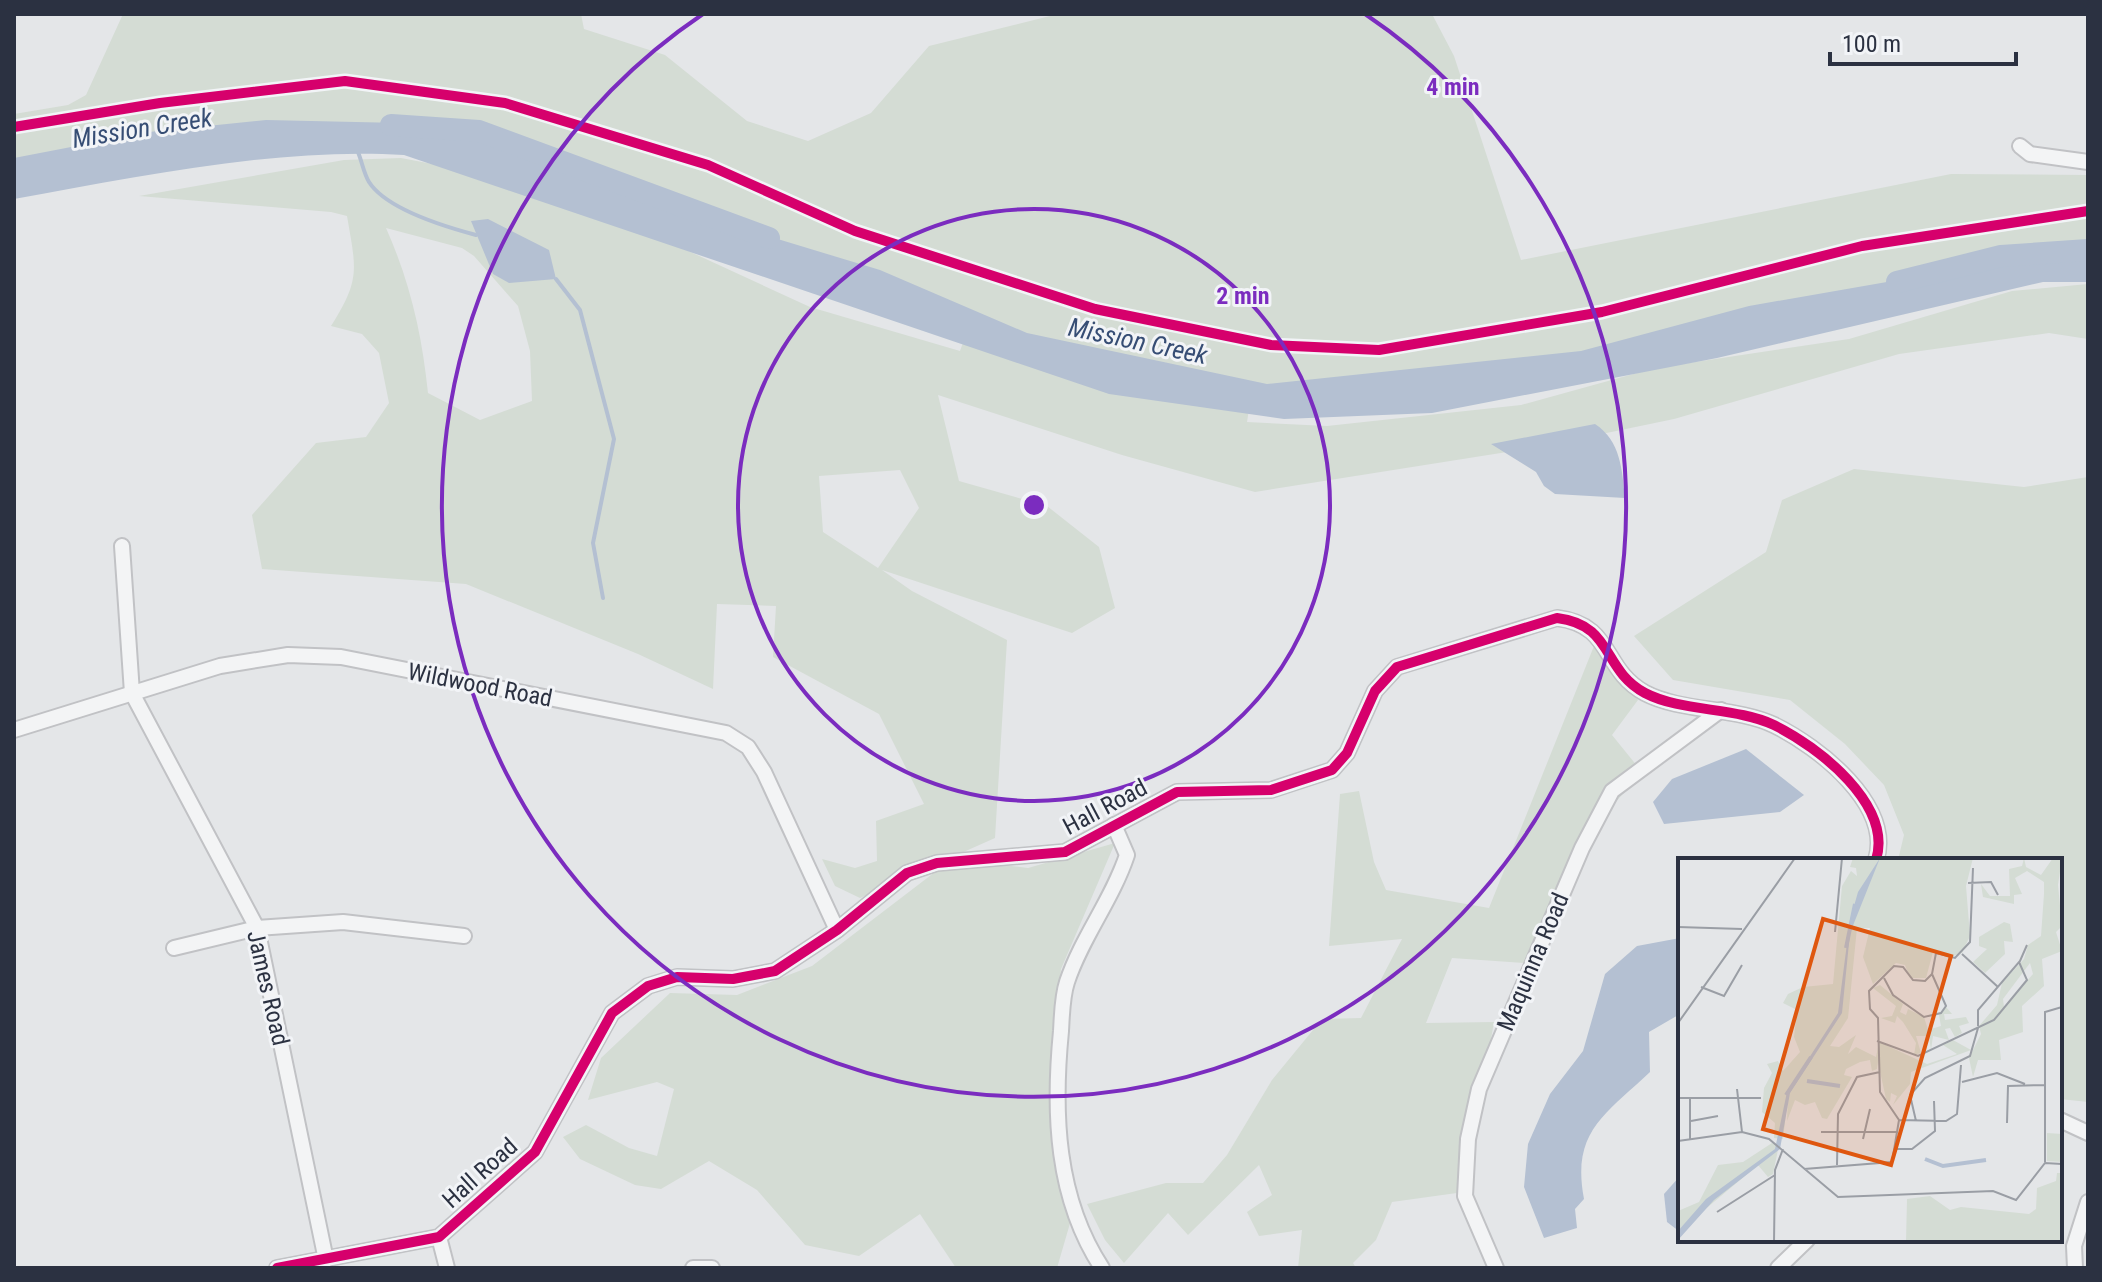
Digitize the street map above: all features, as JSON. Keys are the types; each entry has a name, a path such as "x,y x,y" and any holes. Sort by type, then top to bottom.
{"street":[{"path":"2020,146 2030,154 2088,162"},
{"path":"122,546 132,693"},
{"name":"Hall Road","path":"277,1268 439,1237 535,1152 612,1013 648,986 677,977 733,979 775,971 837,930 907,873 937,863 1065,852 1177,792 1271,790 1332,770 1347,753 1375,691 1397,667 1557,618 1578,621 1595,632 1624,680 1648,695 1773,724 1822,756 1854,784 1875,820 1881,844 1877,858"},
{"name":"Wildwood Road","path":"14,730 220,666 288,655 341,657 726,733 748,747 764,772 837,930"},
{"name":"James Road","path":"132,693 257,928 326,1260"},
{"name":"Maquinna Road","path":"1496,1268 1465,1196 1468,1139 1479,1089 1582,848 1612,791 1721,710"},
{"path":"1102,1268 1082,1239 1066,1192 1059,1135 1058,1062 1065,986 1081,944 1118,882 1127,855 1114,825"},
{"path":"174,948 257,928 343,922 464,936"},
{"path":"2062,1121 2088,1133"},
{"path":"2075,1268 2074,1246 2088,1202"},
{"path":"439,1237 447,1268"},
{"path":"1778,1268 1805,1242"},
{"path":"693,1268 712,1268"}],"shaded area":[{"path":"123,14 581,14 584,29 665,55 747,121 808,141 871,113 929,46 1050,16 1432,14 1454,56 1521,260 1951,174 2088,175 2088,277 2032,282 1249,409 1247,422 1327,426 1521,405 1655,368 1849,339 2012,291 2088,284 2088,339 2049,333 1899,354 1674,419 1539,447 1255,492 1122,455 938,395 959,481 1047,506 1099,547 1115,608 1072,633 882,570 912,591 1007,640 995,838 860,898 835,886 822,859 855,868 877,861 876,821 924,804 879,714 773,657 776,606 717,604 713,689 638,654 466,584 262,569 252,515 316,443 366,437 389,403 379,353 362,334 331,326 352,285 354,273 347,216 331,212 139,196 344,160 401,158 459,169 619,219 810,307 960,351 964,340 520,177 348,144 257,150 14,197 14,114 68,105 86,95","holes":["386,228 462,248 474,256 518,306 530,351 532,401 480,420 428,393 414,309","900,470 919,508 878,568 823,532 819,476"]},
{"path":"1854,469 2024,487 2088,477 2088,1102 2062,1099 2062,858 1898,858 1904,835 1884,785 1845,744 1790,700 1673,680 1634,636 1766,552 1782,500"},
{"path":"1594,646 1638,700 1612,735 1642,772 1571,853 1524,963 1452,958 1426,1023 1494,1022 1464,1192 1392,1202 1376,1240 1353,1263 1356,1268 1298,1268 1302,1230 1259,1236 1247,1212 1272,1195 1259,1165 1188,1235 1168,1213 1124,1263 1105,1240 1087,1204 1166,1183 1203,1183 1227,1155 1272,1080 1322,1019 1361,1018 1402,939 1329,946 1340,794 1359,791 1374,862 1386,890 1489,908"},
{"path":"1115,843 1061,969 1051,1117 1073,1213 1057,1268 956,1268 920,1214 859,1256 805,1245 757,1190 709,1161 661,1189 635,1185 580,1159 563,1137 586,1125 629,1148 657,1156 674,1089 657,1082 588,1100 601,1058 670,993 737,995 812,966 952,859 1028,868"}],"water":[{"name":"Mission Creek","path":"266,120 401,123 533,154 665,205 880,270 1027,333 1267,384 1581,351 1749,306 1967,268 2088,256 2088,282 2043,282 1717,358 1432,413 1284,419 1109,394 404,155 307,155 258,160 159,173 14,199 14,158 149,132"},
{"path":"488,219 549,250 556,279 509,283 493,274 471,221"},
{"path":"1595,424 1604,431 1615,448 1625,498 1555,494 1544,486 1536,472 1491,444"},
{"path":"1746,749 1804,795 1780,812 1664,824 1653,802 1672,779"},
{"path":"1678,938 1678,1015 1649,1032 1650,1072 1606,1113 1588,1140 1581,1176 1584,1199 1575,1209 1577,1228 1544,1238 1524,1187 1528,1144 1550,1094 1583,1051 1605,974 1637,946"},
{"path":"1678,1178 1678,1230 1667,1222 1664,1194"}],"waterway":[{"name":"Mission Creek","path":"391,125 479,131 769,238"},
{"path":"358,152 369,182 389,201 418,216 476,235"},
{"name":"Mission Creek","path":"1897,282 2001,256 2088,250"},
{"path":"556,279 580,310 614,439 593,543 603,598"}],"cycle path":[{"path":"14,127 160,103 345,81 505,103 708,165 855,231 1095,309 1271,345 1379,350 1602,312 1862,246 2088,211"},
{"path":"277,1268 439,1237 535,1152 612,1013 648,986 677,977 733,979 775,971 837,930 907,873 937,863 1065,852 1177,792 1271,790 1332,770 1347,753 1375,691 1397,667 1557,618 1589,629 1621,672 1645,693 1675,703 1759,719 1792,735 1831,763 1863,799 1874,819 1878,839 1876,858"}]}
